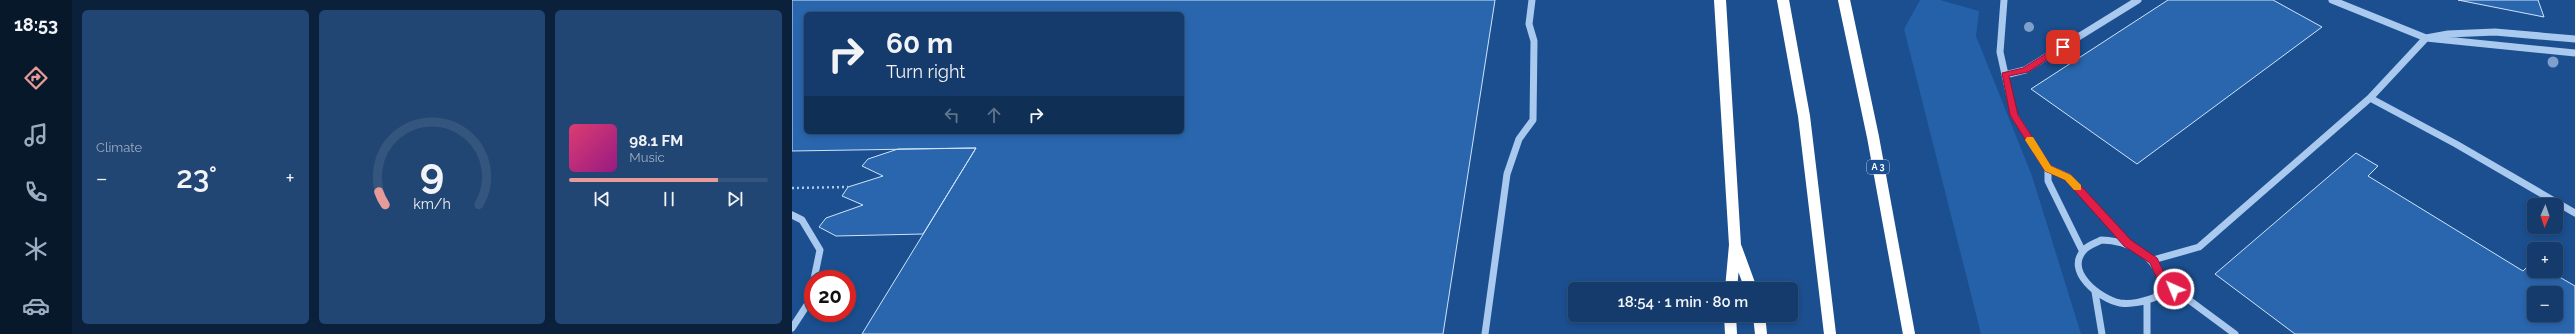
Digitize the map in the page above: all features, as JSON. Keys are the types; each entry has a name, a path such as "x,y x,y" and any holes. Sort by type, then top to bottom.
{"highway":[{"path":"1720,0 1735,245 1732,282"},
{"path":"1783,0 1804,116 1830,334"},
{"name":"A 3","path":"1844,0 1873,137 1909,334"},
{"path":"1735,245 1748,282"},
{"path":"1730,322 1730,334"},
{"path":"1760,322 1761,334"}],"street":[{"path":"1485,334 1507,174 1519,139 1533,120 1534,41 1529,24 1532,0"},
{"path":"2004,0 2000,52 2014,115 2048,168 2048,181 2082,250"},
{"path":"2005,75 2025,70 2138,0"},
{"path":"2332,0 2426,38 2575,53"},
{"path":"2153,260 2199,247 2370,98 2426,38 2448,34 2496,32 2575,39"},
{"path":"2370,98 2456,144 2575,213"},
{"path":"2048,168 2068,177 2127,243 2153,260 2162,280 2234,334"},
{"path":"792,215 802,220 820,250 816,270"},
{"path":"2127,243 2101,240 2090,244 2082,250 2078,259 2079,270 2085,282 2095,292 2122,304 2136,305 2148,302 2156,297 2162,280"},
{"path":"2095,292 2102,334"},
{"path":"2147,334 2148,302"},
{"path":"792,328 804,310"}],"path":[{"path":"792,188 848,187"}],"shaded area":[{"path":"1920,0 1940,0 1979,11 1976,36 2032,176 2081,334 1981,334 1904,29"}],"building":[{"path":"792,0 1495,0 1443,334 862,334 976,148 792,151"},
{"path":"2168,0 2273,0 2322,27 2137,164 2031,89"},
{"path":"2458,0 2538,0 2544,17"},
{"path":"976,148 923,234 836,236 819,227 826,218 863,205 842,196 848,187 883,176 862,166 868,159 898,149"},
{"path":"2356,153 2378,166 2368,176 2523,271 2527,267 2527,278 2561,278 2575,286 2575,334 2295,334 2215,274"}],"slow traffic":[{"path":"2030,140 2048,168 2068,177 2077,188"}],"route":[{"path":"2063,47 2025,70 2005,75 2014,115 2048,168 2068,177 2127,243 2146,253 2153,260 2159,270 2162,280 2174,289"}]}
